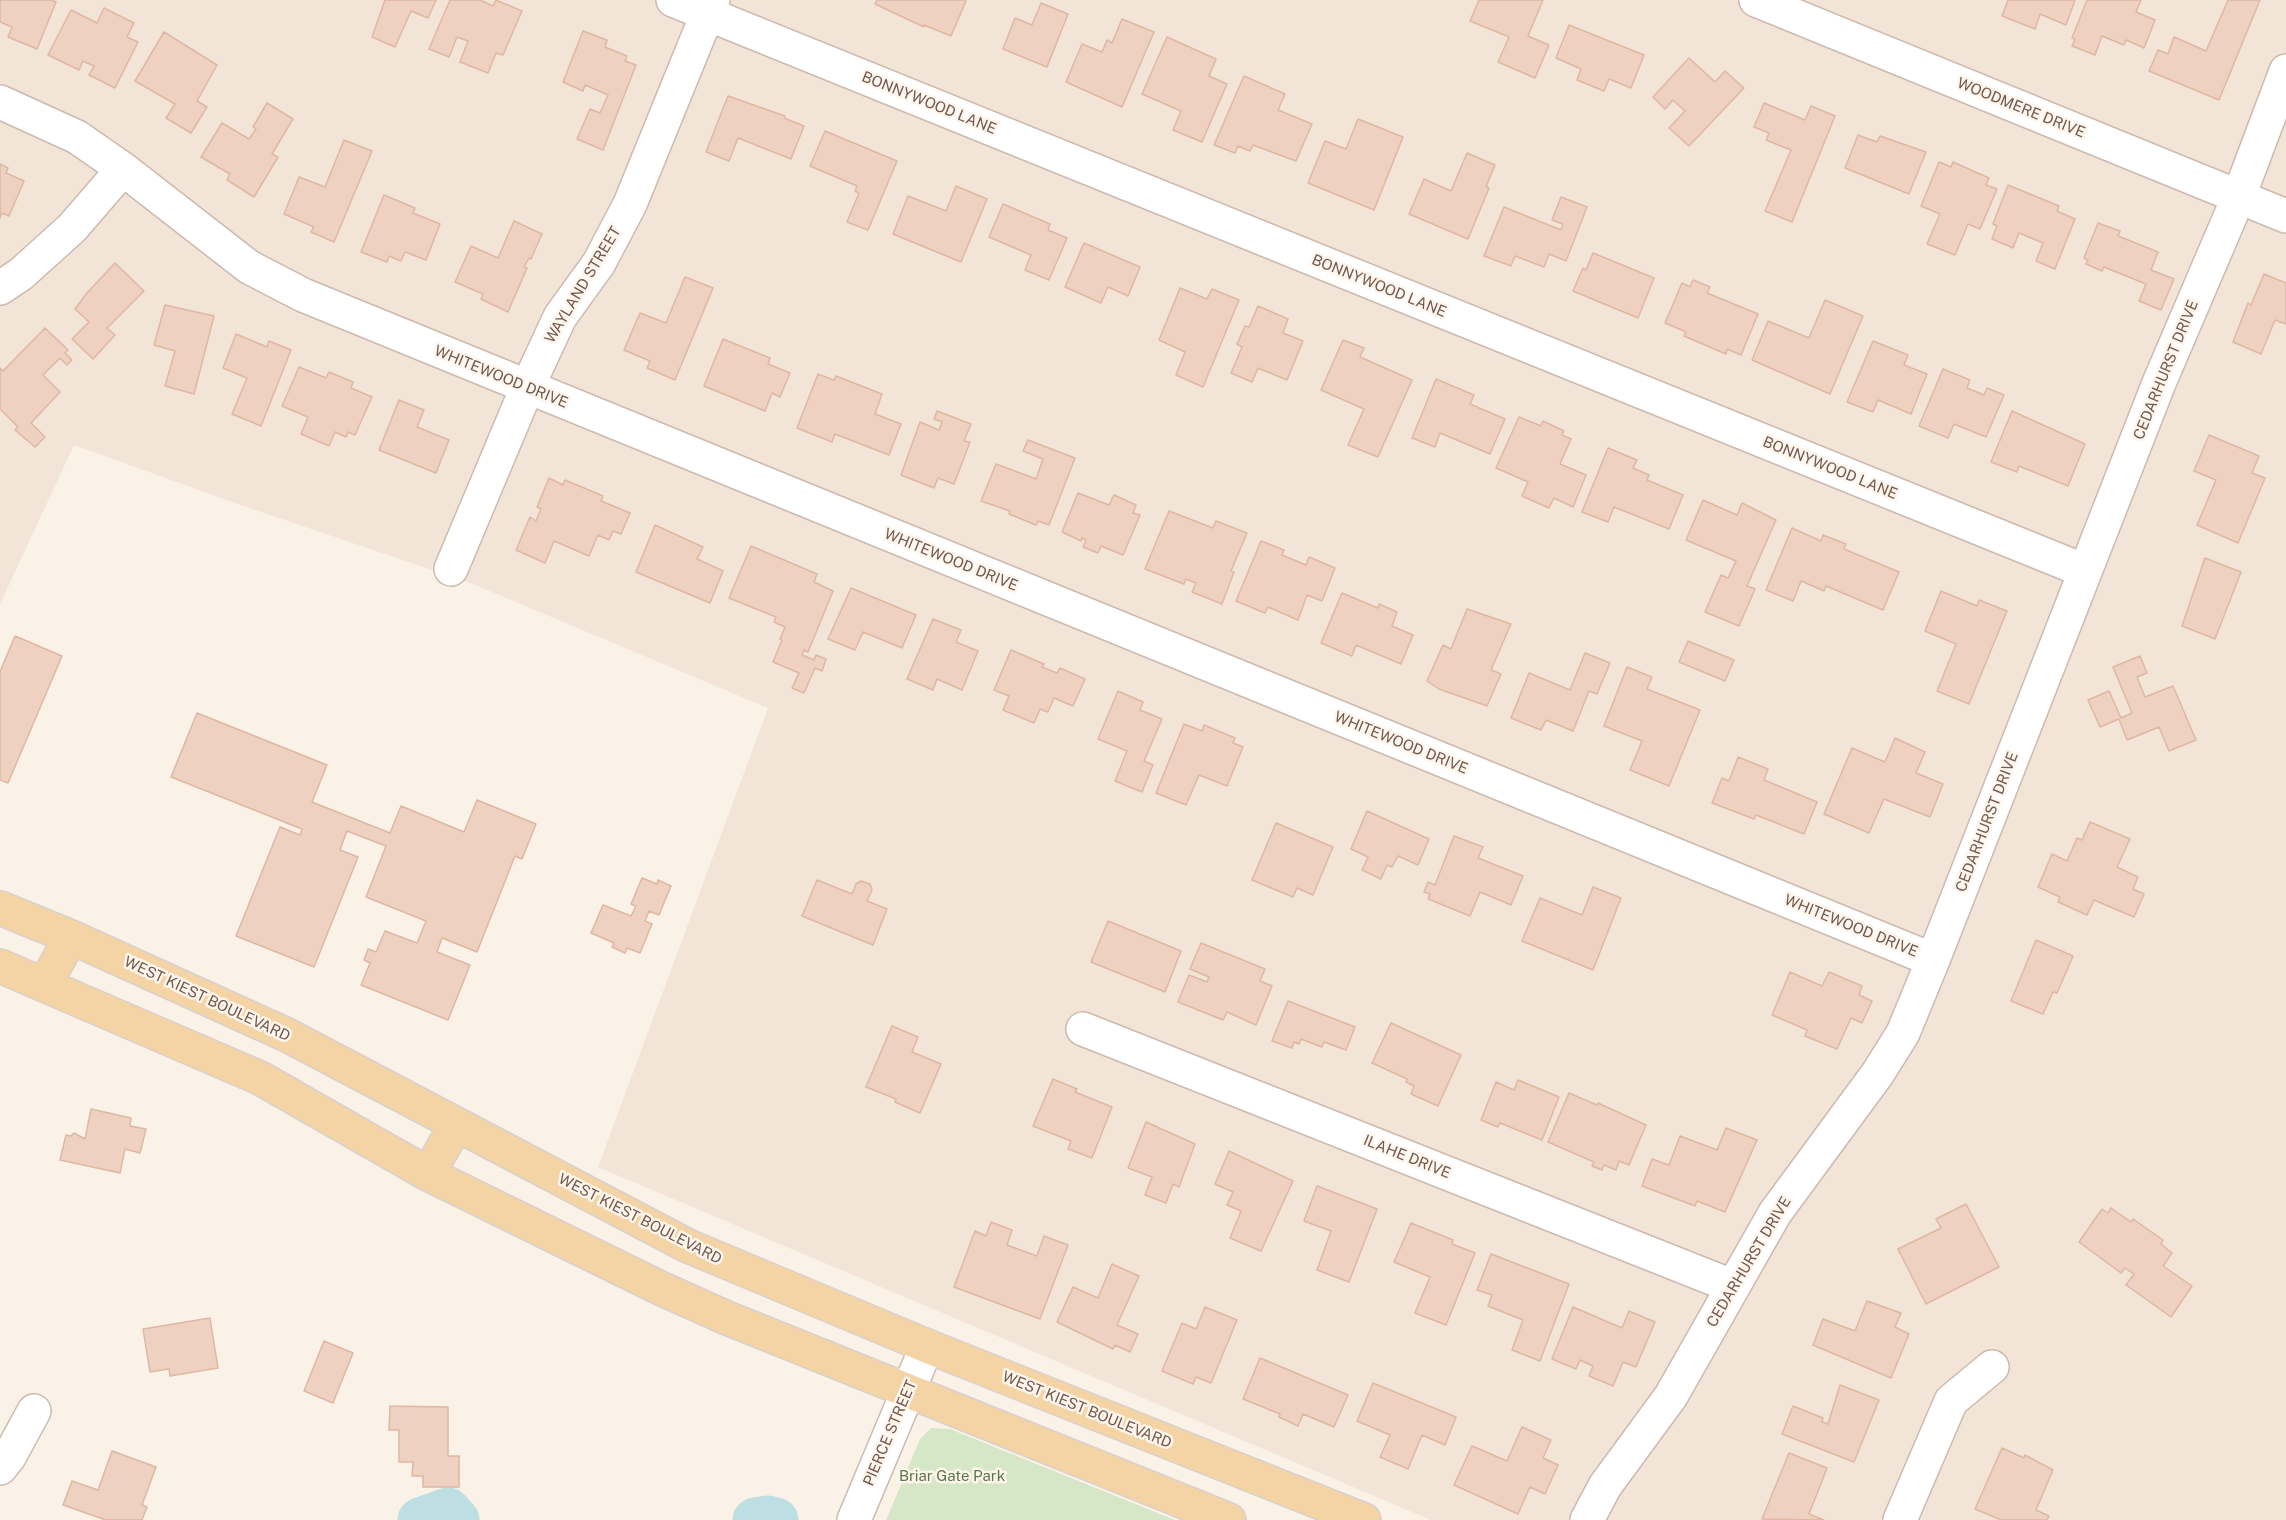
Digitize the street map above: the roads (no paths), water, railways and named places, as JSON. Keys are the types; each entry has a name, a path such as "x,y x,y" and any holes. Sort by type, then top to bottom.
{"main road":[{"name":"WEST KIEST BOULEVARD","path":"0,908 71,937 287,1035 688,1246 927,1346 1364,1520"},
{"path":"45,984 71,937"},
{"path":"0,966 260,1078 428,1174 660,1288 1229,1520"},
{"path":"428,1174 456,1125"}],"street":[{"name":"BONNYWOOD LANE","path":"673,0 710,7 2085,571"},
{"name":"WOODMERE DRIVE","path":"1756,0 2286,216"},
{"name":"WAYLAND STREET","path":"451,569 527,388 560,317 599,263 630,204 710,7"},
{"name":"CEDARHURST DRIVE","path":"1587,1520 1605,1486 1671,1396 1774,1213 1878,1073 1903,1033 2159,383 2239,196 2286,70"},
{"name":"WHITEWOOD DRIVE","path":"0,102 76,137 123,169 249,267 303,295 1933,960"},
{"path":"0,288 21,274 72,228 123,169"},
{"name":"ILAHE DRIVE","path":"1083,1029 1732,1286"},
{"name":"PIERCE STREET","path":"854,1520 873,1470 927,1346"},
{"path":"1900,1520 1951,1401 1992,1368"},
{"path":"0,1468 9,1457 34,1411"}],"waterway":[{"path":"420,1520 448,1510 457,1520"},
{"path":"755,1520 768,1518 776,1520"}],"park label":[{"name":"Briar Gate Park","path":"952,1476"}]}
